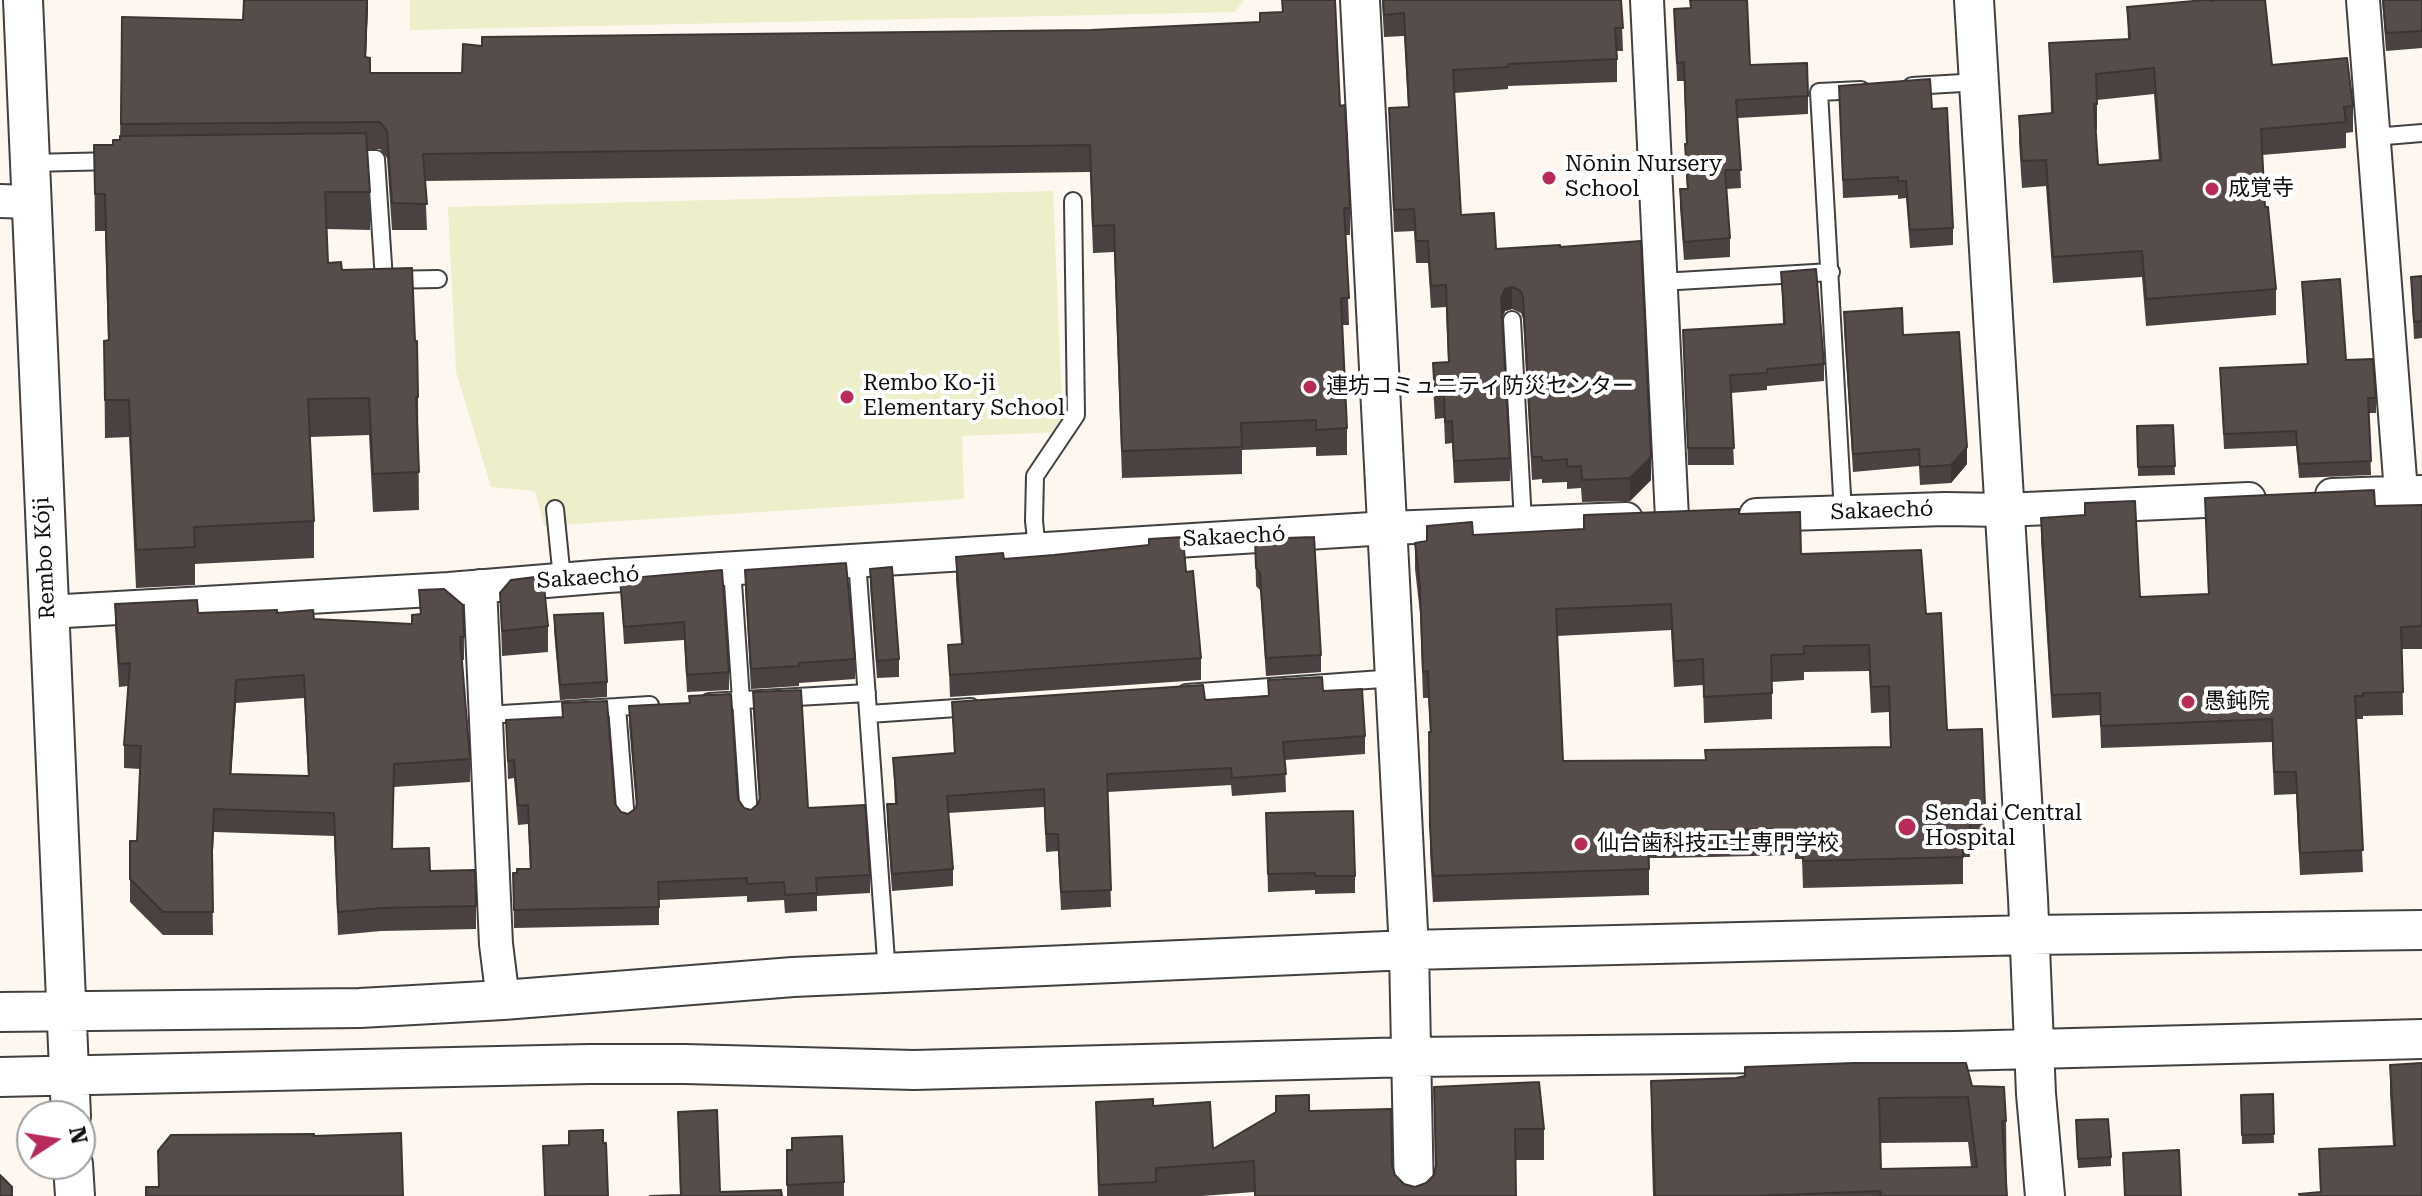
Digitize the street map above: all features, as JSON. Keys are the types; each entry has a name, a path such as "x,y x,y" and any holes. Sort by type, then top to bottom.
{"street":[{"name":"Rembo Kóji","path":"23,0 28,163 15,201 48,612 70,1100"},
{"path":"1360,0 1409,950 1414,1196"},
{"path":"1647,0 1661,282 1703,517"},
{"path":"1974,0 2030,935 2036,1094 2045,1196"},
{"path":"2306,496 2412,492 2374,137 2363,0"},
{"name":"Sakaechó","path":"48,612 1388,528 1945,509 2004,510 2274,498"},
{"path":"480,586 496,944 503,1000"},
{"path":"0,1012 360,1008 793,977 1409,950 2030,935 2422,930"},
{"path":"0,1077 589,1064 944,1070 1412,1057 2035,1049 2422,1039"}],"lane":[{"path":"1843,513 1819,92 1979,82"},
{"path":"2374,137 2422,133"},
{"path":"330,159 376,159 384,280 438,279"},
{"path":"28,163 131,161"},
{"path":"1037,549 1035,476 1076,415 1073,201"},
{"path":"1661,282 1831,272"},
{"path":"1512,320 1523,522"},
{"path":"555,509 562,579"},
{"path":"857,560 887,974"},
{"path":"732,568 749,817"},
{"path":"1172,693 1396,678"},
{"path":"696,703 867,693"},
{"path":"486,715 666,705"},
{"path":"617,707 626,821"},
{"path":"869,714 981,707"}],"green space":[{"path":"410,0 1244,0 1235,12 410,30"},
{"path":"1053,191 1063,432 962,436 964,499 544,526 535,491 491,487 456,372 448,207"}],"building":[{"path":"244,0 367,0 365,57 370,58 370,73 462,73 463,44 482,46 482,37 1091,30 1260,22 1260,13 1283,12 1282,0 1335,0 1340,106 1345,105 1350,208 1344,208 1349,298 1341,298 1347,428 1316,430 1316,420 1241,423 1242,447 1122,451 1114,225 1093,226 1090,145 423,154 427,204 392,203 387,131 380,122 121,124 122,17 243,20"},
{"path":"1383,0 1621,0 1623,28 1615,28 1617,59 1453,70 1461,215 1494,213 1496,249 1641,241 1651,457 1630,478 1582,480 1581,466 1567,467 1567,459 1542,461 1542,457 1532,457 1523,297 1521,291 1512,287 1505,289 1501,298 1510,458 1454,461 1452,421 1445,422 1444,396 1435,396 1433,363 1449,362 1446,285 1431,286 1428,241 1416,241 1414,209 1394,210 1389,108 1409,107 1404,13 1384,15"},
{"path":"1690,0 1747,0 1750,65 1807,63 1808,96 1736,100 1741,170 1725,170 1730,238 1684,242 1680,189 1688,189 1684,62 1677,63 1674,9 1691,8"},
{"path":"2205,0 2265,0 2272,65 2347,58 2353,106 2344,107 2346,122 2261,129 2265,207 2268,207 2276,289 2146,299 2142,251 2053,257 2046,160 2022,161 2019,116 2053,113 2049,43 2130,39 2127,7","holes":["2154,68 2161,160 2098,165 2094,104 2097,104 2096,74"]},
{"path":"2383,0 2422,0 2422,31 2386,33"},
{"path":"1930,79 1932,109 1947,108 1953,228 1910,230 1906,181 1898,181 1898,177 1843,180 1839,86"},
{"path":"366,133 370,192 325,192 328,263 341,262 342,270 412,268 417,341 419,472 373,474 369,398 308,399 314,521 194,527 195,547 136,550 129,400 105,400 104,341 109,340 105,194 95,194 94,145 113,145 113,140 120,140 120,136"},
{"path":"1816,269 1824,364 1730,375 1734,448 1688,448 1683,330 1785,324 1781,272"},
{"path":"2422,276 2422,321 2414,322 2411,277"},
{"path":"2340,279 2346,360 2373,359 2376,398 2368,398 2371,461 2299,464 2296,431 2224,434 2220,368 2308,364 2302,282"},
{"path":"1902,308 1903,335 1959,332 1967,447 1951,465 1920,467 1919,449 1853,454 1844,312"},
{"path":"2173,425 2175,466 2138,467 2137,426"},
{"path":"2374,490 2375,506 2422,505 2422,626 2401,627 2403,692 2355,696 2363,850 2300,853 2296,772 2274,772 2272,719 2101,726 2100,693 2052,695 2041,518 2085,515 2085,503 2135,501 2140,597 2209,594 2205,498"},
{"path":"1739,509 1739,514 1800,512 1801,554 1921,550 1926,614 1941,613 1947,730 1982,729 1985,807 1969,808 1970,830 1963,830 1963,857 1803,861 1802,832 1795,833 1795,829 1668,831 1648,832 1649,869 1433,876 1428,671 1423,672 1415,543 1427,541 1427,526 1472,522 1473,535 1584,529 1584,515","holes":["1671,604 1674,661 1703,659 1704,697 1772,693 1771,655 1804,654 1804,646 1869,645 1871,687 1889,686 1891,747 1705,750 1706,760 1563,761 1556,609"]},
{"path":"1183,537 1186,572 1193,571 1201,658 950,675 948,645 963,644 956,557 1003,553 1004,559 1054,555 1149,545 1149,539"},
{"path":"1314,537 1321,655 1266,658 1255,539"},
{"path":"846,563 855,659 751,669 745,570"},
{"path":"892,567 899,659 877,661 870,569"},
{"path":"722,570 729,672 687,675 684,622 624,627 620,579"},
{"path":"543,576 548,626 502,631 500,593 511,580"},
{"path":"444,589 463,605 464,637 460,637 470,759 394,764 392,849 429,848 430,871 475,870 476,906 338,912 334,813 214,809 213,912 163,912 130,879 130,841 137,841 141,746 124,745 130,663 119,664 115,604 197,600 198,613 313,610 314,619 412,624 412,615 421,614 419,590","holes":["304,675 309,776 230,774 236,680"]},
{"path":"603,613 607,682 560,685 554,615"},
{"path":"1322,677 1323,691 1362,689 1365,736 1283,742 1286,774 1232,778 1231,768 1107,774 1111,890 1061,892 1058,834 1046,834 1044,789 947,796 953,869 892,874 887,804 897,804 893,758 955,753 952,702 1203,685 1205,700 1269,696 1268,680"},
{"path":"801,690 808,808 865,805 870,875 816,878 817,893 785,895 784,882 747,884 747,878 658,882 659,907 514,910 513,873 517,873 517,869 531,869 528,805 518,806 514,760 508,761 506,720 563,717 562,703 607,701 615,804 621,812 628,814 636,808 637,802 629,706 690,703 689,696 731,694 738,799 744,808 751,810 760,798 753,692"},
{"path":"1353,811 1355,876 1268,874 1266,813"},
{"path":"1966,1063 1972,1086 2004,1087 2006,1121 2002,1121 2007,1196 1881,1196 1880,1191 1655,1196 1651,1081 1736,1078 1745,1076 1745,1067","holes":["1968,1097 1977,1167 1881,1169 1879,1098"]},
{"path":"2422,1063 2422,1196 2300,1196 2321,1192 2319,1149 2395,1146 2390,1065"},
{"path":"1539,1082 1544,1129 1515,1129 1516,1196 1255,1196 1254,1161 1156,1168 1156,1182 1099,1185 1096,1102 1153,1099 1153,1106 1210,1102 1213,1149 1276,1112 1276,1096 1309,1095 1309,1111 1391,1109 1395,1175 1404,1184 1415,1187 1426,1183 1434,1175 1436,1165 1434,1087"},
{"path":"2273,1094 2274,1134 2242,1135 2241,1095"},
{"path":"717,1110 720,1192 781,1190 782,1196 650,1196 681,1195 678,1112"},
{"path":"2108,1119 2111,1157 2078,1159 2076,1120"},
{"path":"603,1130 608,1196 545,1196 543,1146 569,1145 569,1131"},
{"path":"401,1133 403,1196 146,1196 146,1187 159,1187 158,1151 171,1135"},
{"path":"842,1136 844,1182 787,1185 787,1150 792,1150 792,1138"},
{"path":"2179,1150 2181,1196 2125,1196 2123,1153"},
{"path":"0,1175 12,1187 12,1196 0,1196"}],"place":[{"name":"Nōnin Nursery School","path":"1549,178"},
{"name":"成覚寺","path":"2212,189"},
{"name":"連坊コミュニティ防災センター","path":"1310,387"},
{"name":"Rembo Ko-ji Elementary School","path":"847,397"},
{"name":"愚鈍院","path":"2188,702"},
{"name":"Sendai Central Hospital","path":"1907,827"},
{"name":"仙台歯科技工士専門学校","path":"1581,844"}]}
